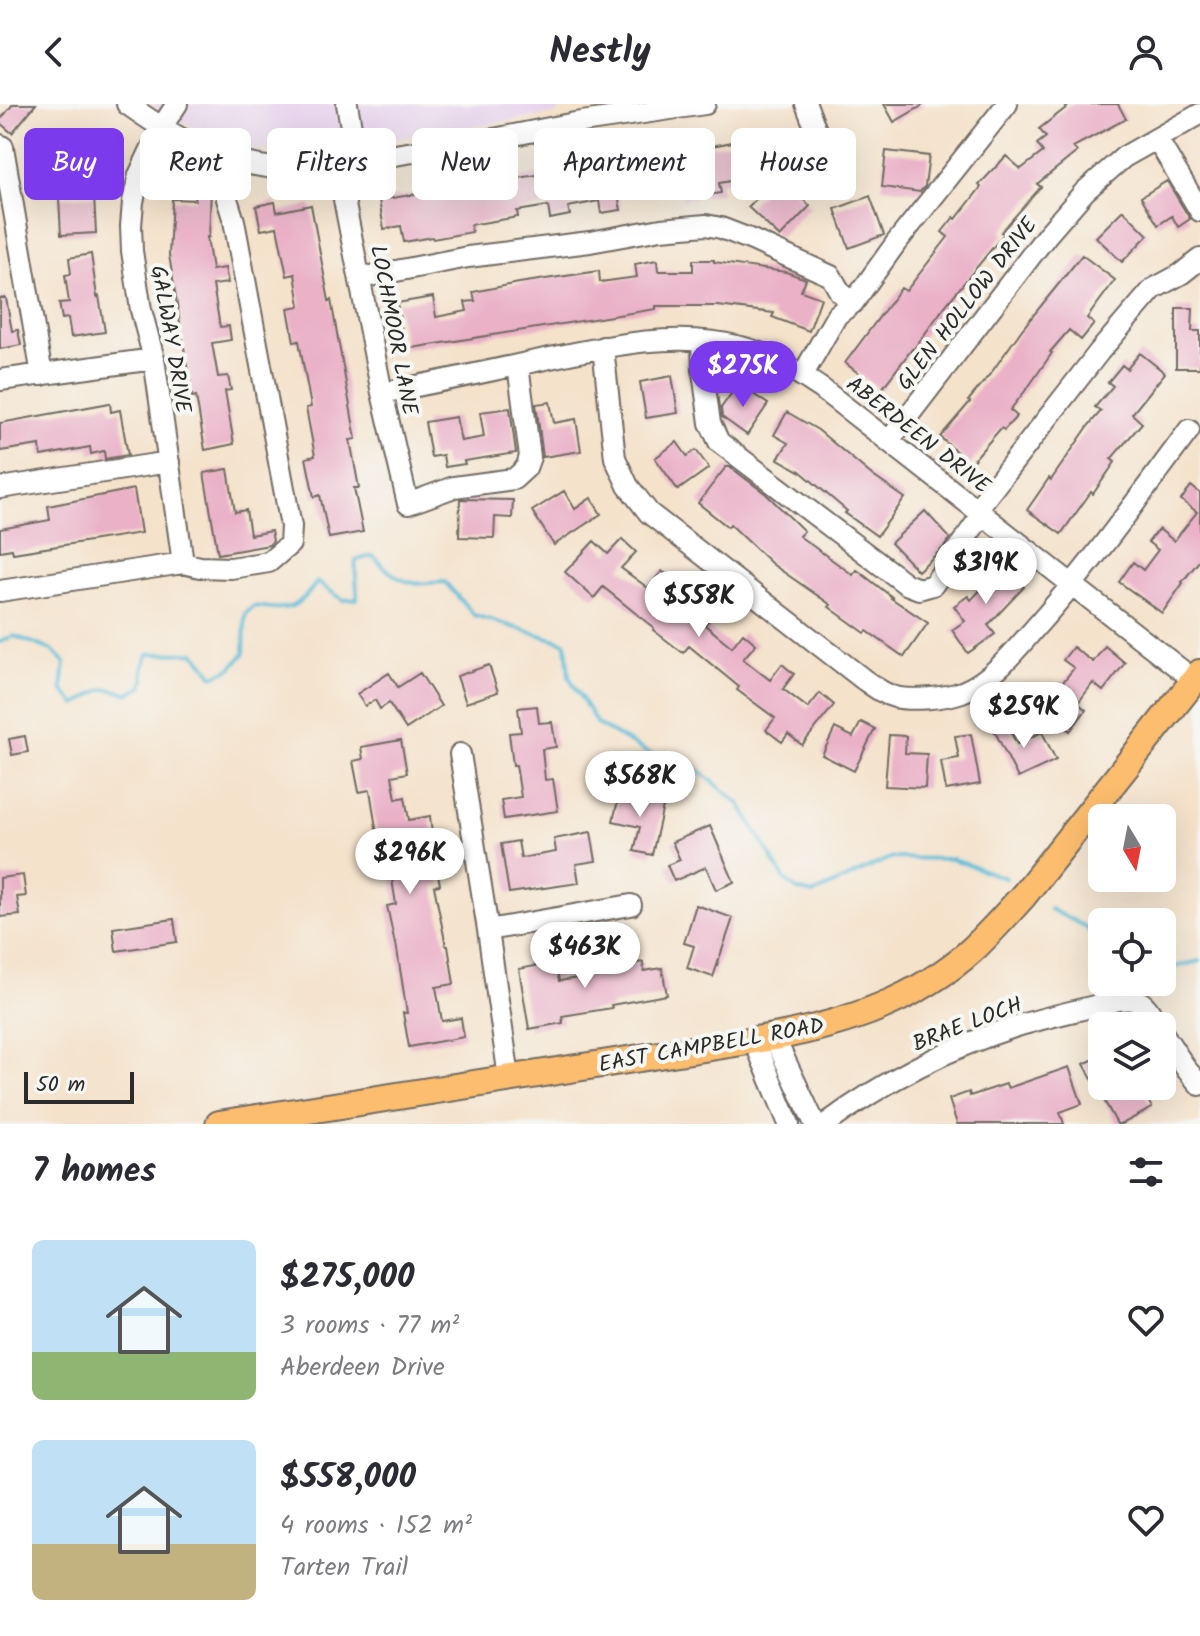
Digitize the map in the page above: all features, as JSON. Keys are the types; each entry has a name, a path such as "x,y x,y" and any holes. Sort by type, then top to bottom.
{"main road":[{"name":"EAST CAMPBELL ROAD","path":"219,1124 764,1039 852,1018 900,999 971,951 1024,895 1197,676"}],"street":[{"path":"127,104 161,128"},
{"name":"GALWAY DRIVE","path":"161,128 177,104"},
{"name":"LOCHMOOR LANE","path":"347,104 347,128"},
{"path":"561,104 565,125"},
{"path":"396,155 667,107 705,104"},
{"path":"806,104 815,128"},
{"path":"802,376 837,315 853,303 896,243 1007,104"},
{"name":"GLEN HOLLOW DRIVE","path":"889,441 1047,235 1085,191 1124,157 1200,114"},
{"path":"1157,139 1200,211"},
{"path":"0,145 3,147 42,375"},
{"name":"GALWAY DRIVE","path":"140,173 133,202 132,251 141,310 154,359 183,563"},
{"path":"0,591 183,563 231,568 269,562 290,544 291,526 234,221 227,200"},
{"name":"LOCHMOOR LANE","path":"351,200 360,278 408,504 454,487 514,479 526,468 530,457 518,365"},
{"path":"360,278 468,257 706,225 752,240 831,276 840,292 853,303"},
{"path":"702,341 710,423 719,442 906,584 919,589 933,585 980,511 1099,352 1153,289 1181,274 1200,259"},
{"name":"ABERDEEN DRIVE","path":"382,393 603,347 664,340 743,347 780,362 832,396 1073,585 1197,676"},
{"path":"603,347 615,458 628,486 649,513 863,679 895,697 928,699 962,692 1010,657 1073,585 1189,430"},
{"path":"0,380 154,359"},
{"path":"0,488 169,462"},
{"path":"460,754 509,1078"},
{"path":"488,930 631,905"},
{"name":"BRAE LOCH","path":"826,1124 878,1088 919,1066 964,1045 1020,1025 1118,1000 1139,1000 1149,1012"},
{"path":"764,1039 789,1124"},
{"path":"764,1039 815,1124"},
{"path":"1176,1053 1200,1085"}],"shaded area":[{"path":"151,104 557,104 559,113 464,128 412,128 412,136 396,139 396,128 267,128 267,150 251,149 251,128 195,128"}],"building":[{"path":"13,104 36,104 12,133 0,120"},
{"path":"884,104 925,104 894,122"},
{"path":"1071,104 1118,104 1126,119 1073,147 1077,152 1037,184 1041,187 1001,232 1004,234 881,390 845,363 901,288 906,291 948,237 942,232 954,217 956,219 981,187 979,185 1006,156 1021,169 1043,152 1037,144 1046,137 1039,129"},
{"path":"731,142 731,181 719,183 721,193 715,194 715,145"},
{"path":"886,151 929,156 925,186 920,192 882,187"},
{"path":"534,176 534,200 619,200 621,210 601,213 599,201 568,207 570,215 550,219 548,206 517,211 518,217 470,225 472,232 404,242 401,226 384,229 379,200 396,200 396,197 412,195 412,200 518,200 518,178"},
{"path":"1167,181 1190,219 1178,227 1172,216 1158,225 1141,197"},
{"path":"870,196 884,235 849,248 835,209"},
{"path":"59,200 94,200 96,233 61,235"},
{"path":"172,200 211,200 207,237 212,270 225,268 228,283 213,285 220,327 229,326 231,340 212,343 218,377 228,376 231,390 225,391 234,444 205,450 196,396 192,397 169,255"},
{"path":"755,200 804,200 810,206 780,237 748,207"},
{"path":"275,202 277,212 311,205 356,439 350,440 359,488 354,488 363,532 329,538 320,495 314,497 306,458 315,456 306,408 311,407 299,341 294,342 288,308 300,306 295,274 287,276 277,227 261,230 256,206"},
{"path":"1123,210 1148,235 1122,262 1096,237"},
{"path":"91,254 105,332 71,337 68,318 62,319 59,303 69,302 65,275 71,274 69,258"},
{"path":"1082,255 1115,280 1087,318 1094,324 1081,340 1069,330 1010,410 1017,416 1004,430 1001,428 970,464 940,437"},
{"path":"657,260 658,271 693,271 693,260 714,260 786,272 806,279 801,291 821,298 809,331 772,317 774,313 718,306 656,306 656,309 405,349 397,303 433,297 436,317 467,311 465,302 475,301 473,292 599,271 600,282 637,277 635,264"},
{"path":"0,298 6,298 12,331 18,330 21,345 0,349"},
{"path":"1176,308 1193,308 1192,331 1200,331 1200,368 1176,368"},
{"path":"1140,353 1165,373 1132,414 1142,423 1111,459 1115,462 1061,534 1027,510 1101,411 1095,407 1113,386 1108,382 1122,365 1127,369"},
{"path":"672,376 678,413 646,418 640,382"},
{"path":"738,384 768,404 747,435 722,417 721,408"},
{"path":"550,402 554,423 576,419 581,451 543,457 536,404"},
{"path":"110,403 111,412 120,410 128,455 105,459 104,451 91,454 90,447 41,456 40,445 0,451 0,423"},
{"path":"510,408 516,453 445,467 443,455 431,457 425,422 456,417 461,441 484,437 480,412"},
{"path":"787,412 818,430 905,498 877,536 845,513 847,511 800,471 778,459 788,443 774,435"},
{"path":"677,442 687,456 696,450 709,468 678,490 655,458"},
{"path":"726,467 766,494 804,531 799,536 853,575 857,570 928,623 904,657 829,607 831,605 772,564 730,524 728,527 698,503"},
{"path":"228,469 235,512 246,510 250,535 271,531 273,541 269,545 218,554 204,473"},
{"path":"1191,486 1200,493 1200,560 1162,613 1119,582 1133,562 1143,570 1158,550 1148,542 1159,529 1174,541 1197,512 1181,500"},
{"path":"134,489 141,533 13,553 12,549 0,551 0,529 50,520 48,506"},
{"path":"564,491 575,509 591,498 601,514 554,545 532,511"},
{"path":"460,499 513,500 512,518 495,517 494,538 459,537"},
{"path":"925,511 950,538 918,571 891,543"},
{"path":"622,539 636,552 621,568 648,588 662,571 676,581 663,597 689,617 701,601 715,612 705,625 732,647 743,633 756,644 743,659 770,680 782,664 794,674 783,689 808,708 820,693 834,705 802,745 788,734 782,742 766,730 775,718 737,690 739,687 689,646 683,653 603,587 594,598 565,572 594,541 608,554"},
{"path":"991,557 1024,587 988,625 995,634 968,653 952,630 965,621 954,606 968,596 971,600 992,578 980,567"},
{"path":"1105,646 1125,663 1103,691 1093,683 1078,703 1086,710 1070,731 1032,703 1042,690 1051,697 1074,668 1063,660 1073,647 1093,662"},
{"path":"489,665 498,692 466,703 457,676"},
{"path":"389,673 398,687 420,673 441,706 406,729 389,703 380,709 375,700 365,706 357,694"},
{"path":"537,706 539,723 552,722 556,747 542,749 545,780 553,779 558,811 504,819 501,800 521,797 509,733 521,732 518,708"},
{"path":"1004,719 1017,744 1042,732 1056,760 1018,778 992,726"},
{"path":"861,722 875,729 854,771 822,755 835,728 853,737"},
{"path":"971,734 980,784 946,790 941,761 959,758 955,736"},
{"path":"889,735 906,736 905,753 927,754 925,788 885,786"},
{"path":"25,736 28,752 12,755 9,739"},
{"path":"401,740 407,773 392,776 396,799 405,797 409,820 430,816 440,885 434,886 454,984 436,987 442,1021 461,1018 464,1037 409,1047 403,1013 407,1013 387,906 396,904 390,867 377,869 375,854 380,853 370,790 359,792 353,761 363,759 361,747"},
{"path":"620,792 664,802 652,855 634,851 640,827 613,821"},
{"path":"710,826 734,882 716,890 706,867 674,881 667,865 680,860 672,842"},
{"path":"591,832 596,861 576,864 579,883 509,893 501,844 518,841 521,858 556,852 554,839"},
{"path":"23,875 26,896 17,897 20,915 0,917 0,878"},
{"path":"696,905 733,918 713,977 687,968 694,946 684,943"},
{"path":"174,919 177,942 116,951 113,928"},
{"path":"603,951 606,969 643,962 644,971 662,968 667,995 562,1016 563,1023 529,1029 519,969 555,962 559,981 591,976 588,954"},
{"path":"1069,1067 1082,1104 1060,1112 1064,1124 957,1124 949,1099 969,1092 970,1096 1006,1084 1008,1088"},
{"path":"1104,1100 1148,1100 1152,1108 1117,1124"}],"waterway":[{"path":"0,642 14,636 52,650 65,663 62,689 76,705 100,690 128,694 142,687 148,654 195,653 213,676 230,669 244,654 245,614 254,606 290,607 303,599 317,582 343,600 357,599 356,560 373,556 405,581 445,582 474,615 566,643 569,677 597,724 650,754 694,766 740,804 785,880 797,890 813,894 890,858 952,859 1005,878"},
{"path":"1050,909 1088,930"},
{"path":"1176,967 1200,961"}]}
